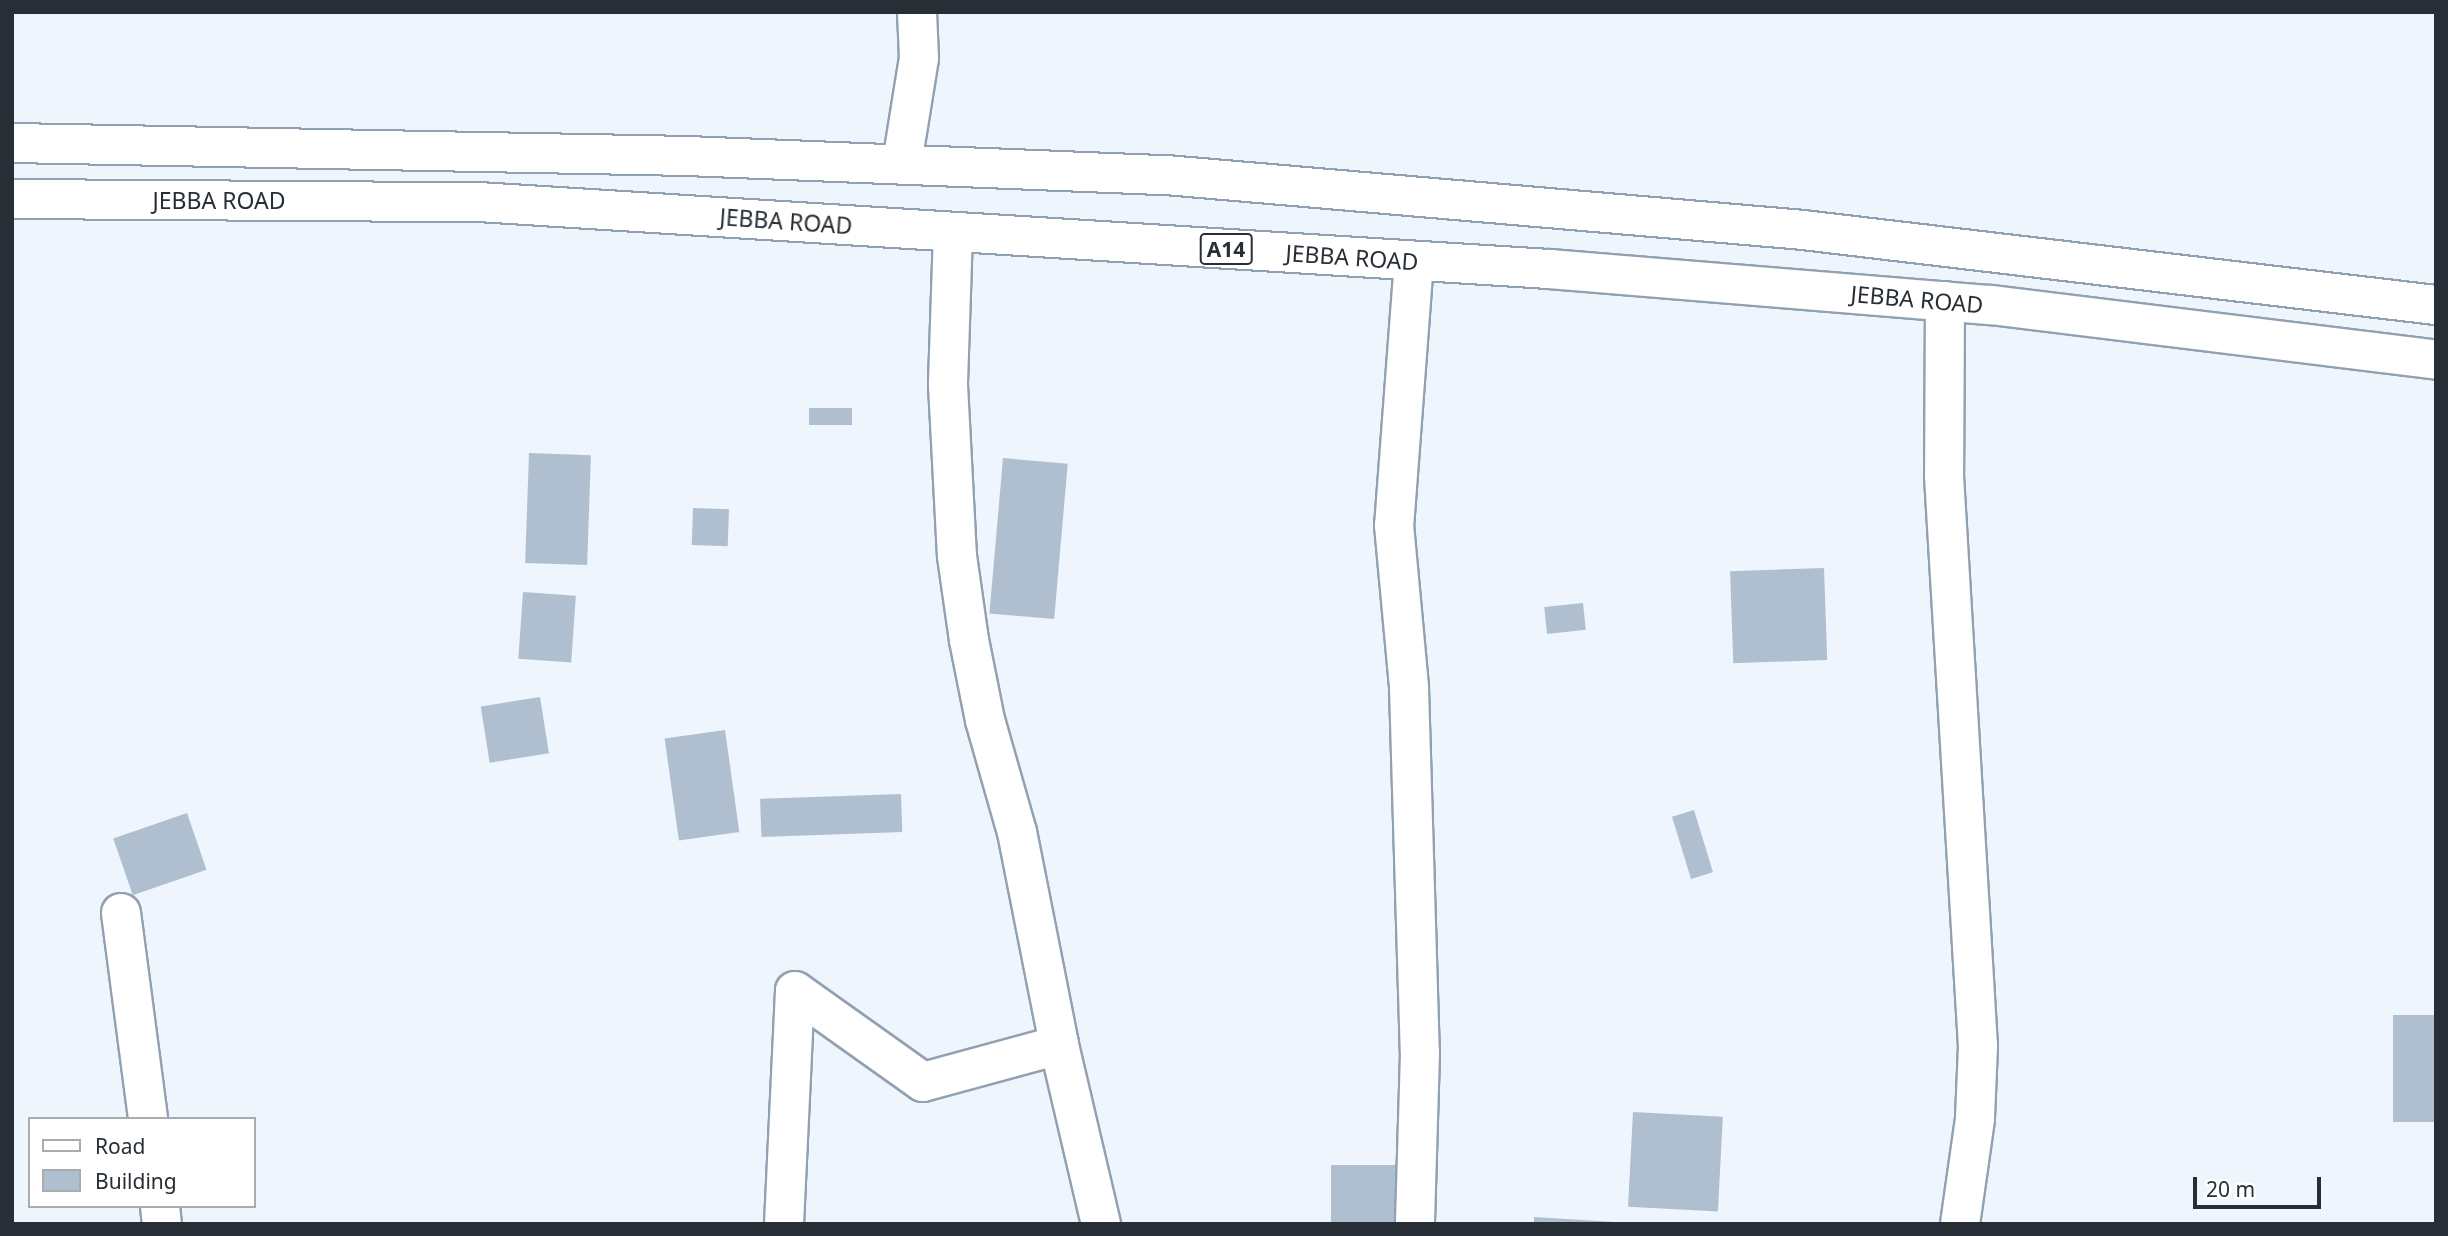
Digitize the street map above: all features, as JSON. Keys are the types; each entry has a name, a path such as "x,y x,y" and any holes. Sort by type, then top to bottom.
{"main road":[{"path":"902,163 919,58 916,12"},
{"path":"12,143 902,163 1166,175 1480,199 1803,230 2436,305"},
{"name":"JEBBA ROAD","path":"12,199 478,202 1414,261 1945,301 2436,360"},
{"path":"953,232 948,385 957,556 985,720 1017,832 1059,1045 1101,1224"},
{"path":"1414,261 1394,524 1409,688 1420,1040 1415,1224"},
{"path":"1945,301 1944,476 1978,1046 1975,1119 1960,1224"},
{"path":"121,913 148,1117"},
{"path":"784,1224 795,991 923,1082 1059,1045"}],"building":[{"path":"809,408 852,408 852,425 809,425"},
{"path":"529,453 591,455 587,565 525,563"},
{"path":"1003,458 1068,464 1054,619 989,613"},
{"path":"693,508 729,509 728,546 692,545"},
{"path":"1824,568 1827,660 1733,663 1730,571"},
{"path":"523,592 576,596 571,663 518,659"},
{"path":"1583,603 1586,630 1547,634 1544,607"},
{"path":"540,697 549,753 490,763 481,706"},
{"path":"725,730 739,832 679,840 665,738"},
{"path":"901,794 902,832 761,837 760,799"},
{"path":"1694,810 1713,872 1691,879 1672,817"},
{"path":"187,813 207,870 133,895 113,838"},
{"path":"2393,1015 2436,1015 2436,1122 2393,1122"},
{"path":"1633,1112 1723,1117 1718,1212 1628,1207"},
{"path":"1331,1165 1400,1165 1400,1224 1331,1224"},
{"path":"1534,1217 1615,1222 1615,1224 1534,1224"}]}
